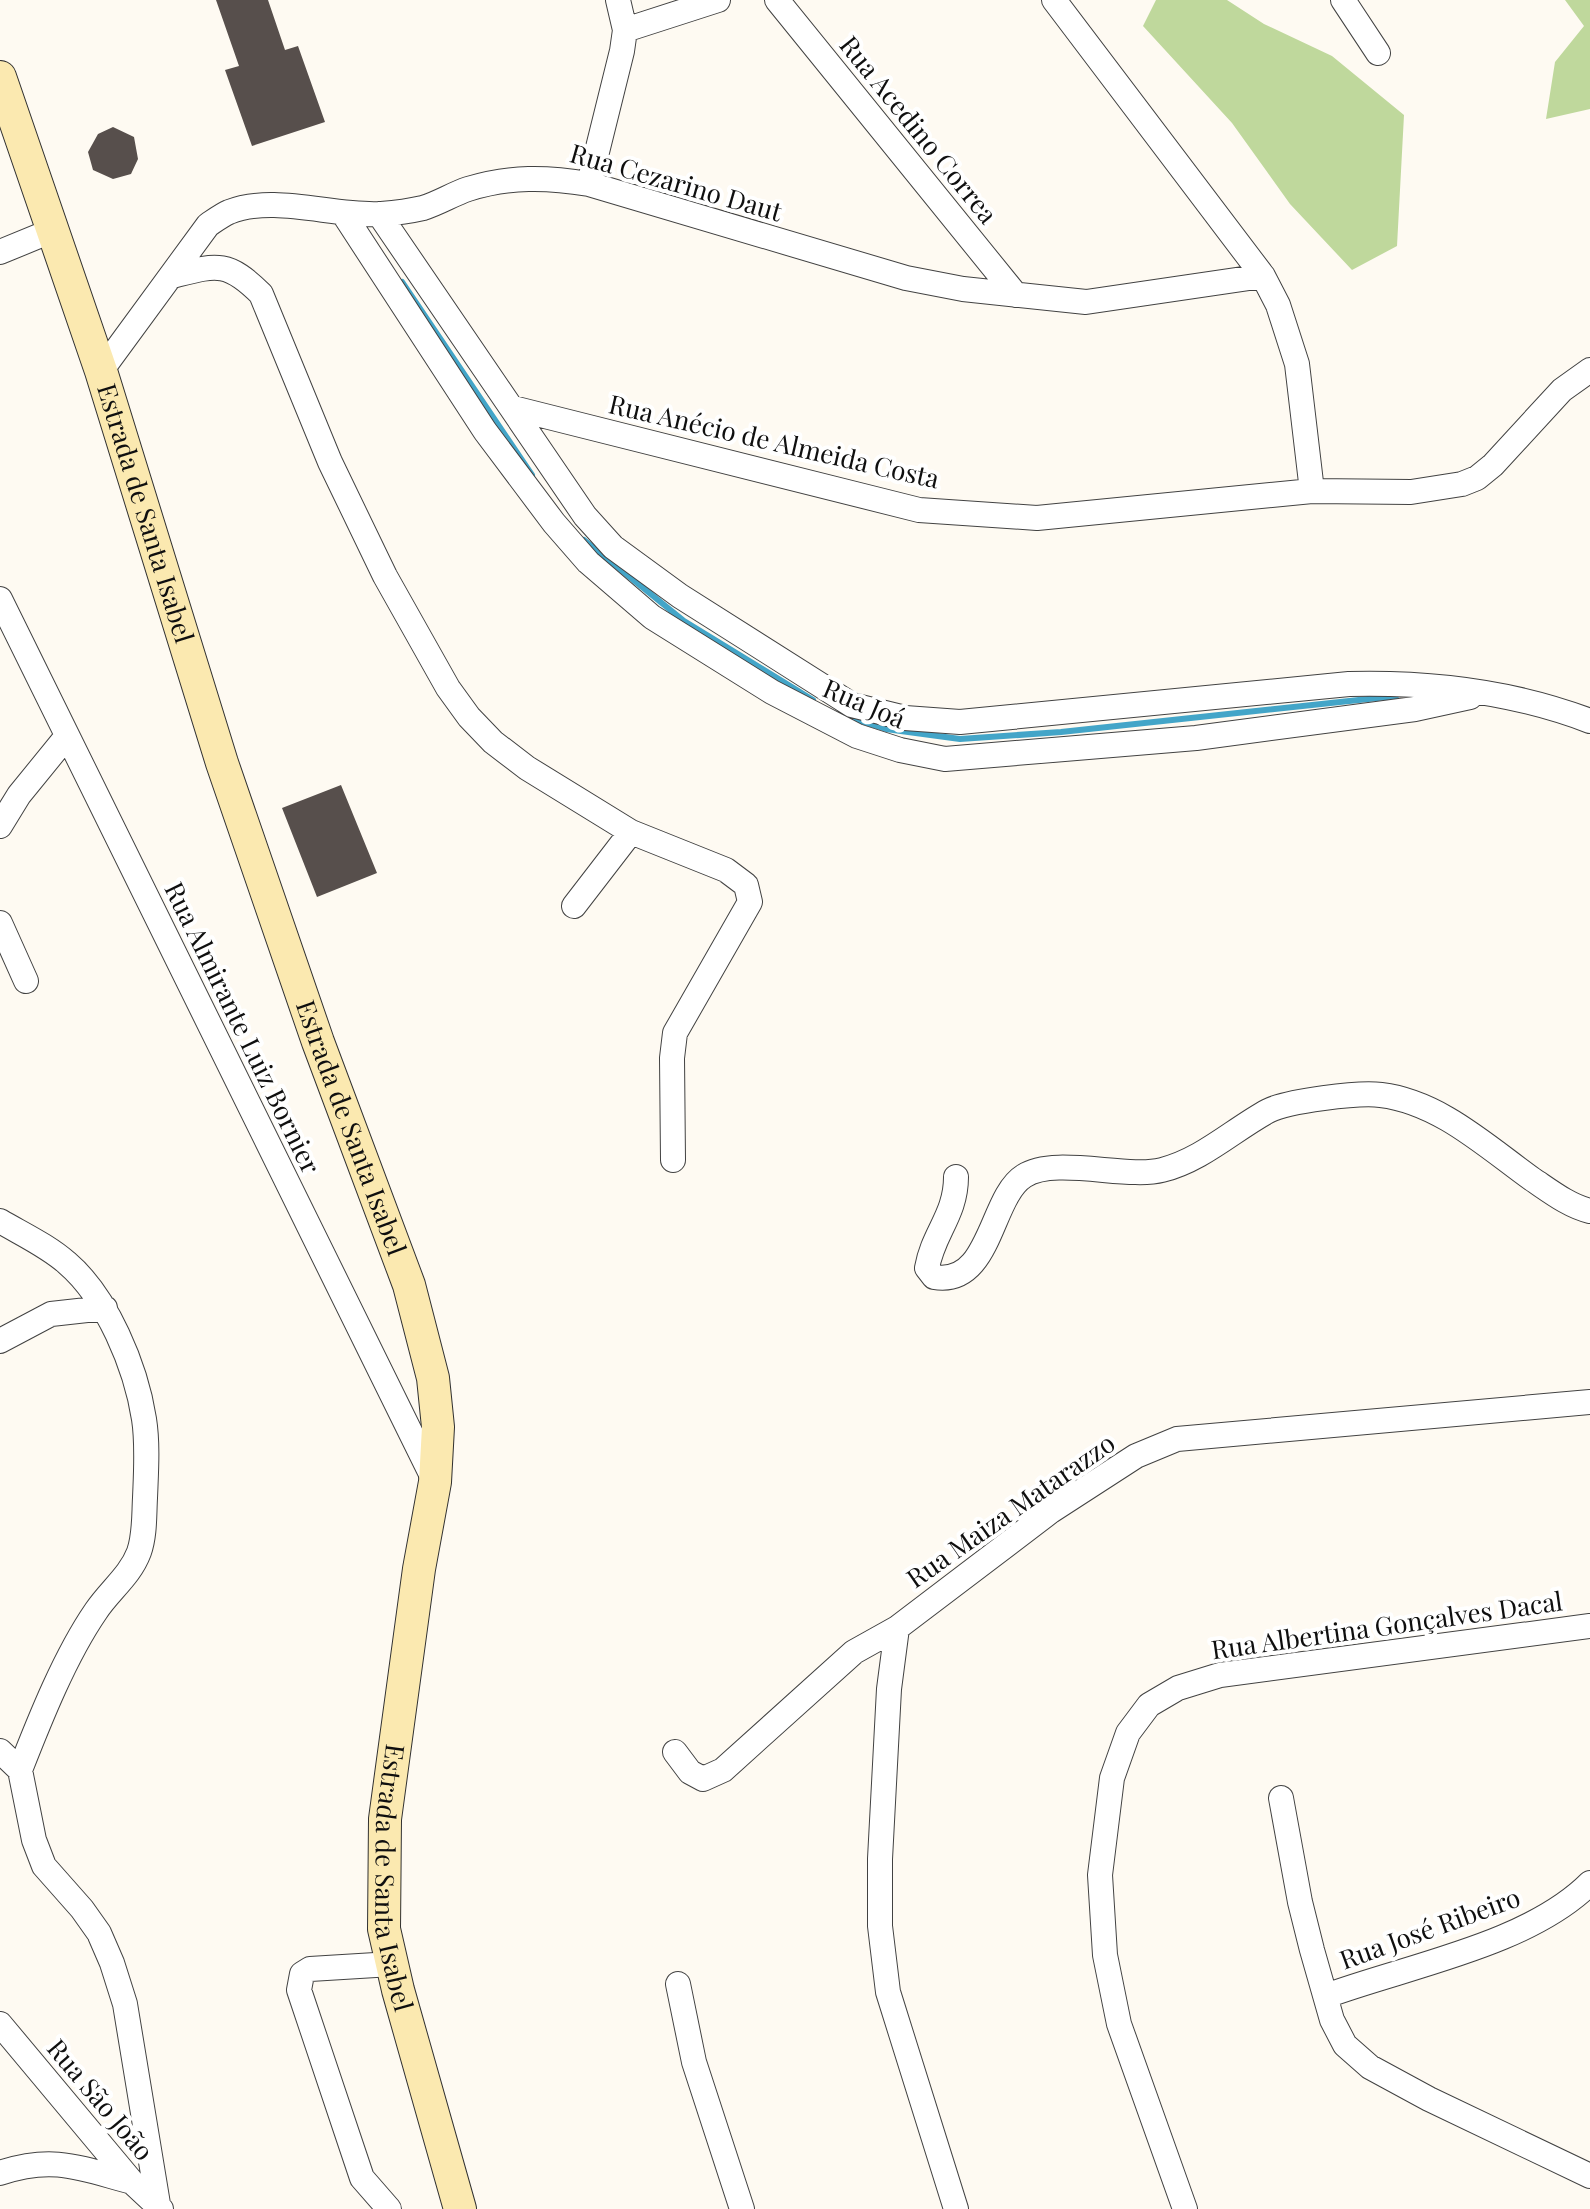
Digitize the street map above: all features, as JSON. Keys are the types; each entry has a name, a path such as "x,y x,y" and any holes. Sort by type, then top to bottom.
{"main road":[{"name":"Estrada de Santa Isabel","path":"0,77 101,371 222,763 318,1042 409,1285 433,1378 438,1427 435,1482 419,1569 385,1819 384,1929 454,2207"}],"street":[{"path":"589,184 625,30 618,0"},
{"path":"625,30 718,0"},
{"name":"Rua Acedino Correa","path":"777,0 1016,295"},
{"path":"1054,0 1263,276 1278,305 1297,364 1312,491"},
{"path":"1343,0 1378,53"},
{"name":"Rua Cezarino Daut","path":"101,371 208,225 229,212 260,206 300,206 343,213 379,214 423,208 469,189 522,178 551,177 589,184 906,278 963,289 1086,302 1263,276"},
{"name":"Rua Joá","path":"343,213 513,408 585,516 613,547 741,636 852,705 905,718 960,722 1349,684 1405,683 1484,693 1590,721"},
{"name":"Rua Joá","path":"379,214 412,291 485,431 554,523 588,562 652,617 772,692 857,736 900,750 945,759 1196,738 1415,709 1484,693"},
{"path":"0,252 51,231"},
{"path":"172,276 211,266 227,269 245,279 261,294 330,462 385,576 448,688 469,717 493,742 527,768 631,832 726,870 746,885 750,902 675,1033 672,1058 673,1160"},
{"name":"Rua Anécio de Almeida Costa","path":"513,408 919,510 1037,518 1312,491 1436,490 1477,478 1493,465 1562,390 1590,370"},
{"name":"Rua Almirante Luiz Bornier","path":"0,599 435,1482"},
{"path":"0,826 19,795 67,736"},
{"path":"574,906 631,832"},
{"path":"0,923 26,981"},
{"path":"956,1177 956,1195 927,1268 934,1277 946,1279 963,1272 984,1247 1011,1190 1025,1175 1050,1169 1159,1171 1187,1162 1271,1109 1317,1099 1380,1094 1432,1108 1556,1196 1590,1211"},
{"path":"0,1221 68,1263 105,1308 138,1386 145,1421 144,1513 139,1551 128,1574 96,1610 79,1640 20,1770 34,1840 44,1866 99,1933 117,1977 125,2004 160,2207"},
{"path":"0,1341 51,1314 105,1308"},
{"name":"Rua Maiza Matarazzo","path":"675,1752 690,1772 703,1779 723,1770 854,1652 897,1628 1051,1511 1136,1456 1177,1439 1590,1402"},
{"name":"Rua Albertina Gonçalves Dacal","path":"1185,2209 1119,2024 1105,1955 1100,1875 1112,1778 1128,1733 1149,1705 1178,1688 1220,1675 1590,1626"},
{"path":"897,1628 889,1689 880,1859 880,1926 888,1992 956,2209"},
{"path":"0,1751 20,1770"},
{"path":"1281,1798 1300,1902 1332,2020 1345,2045 1370,2067 1429,2099 1590,2176"},
{"name":"Rua José Ribeiro","path":"1326,1996 1475,1947 1533,1923 1571,1902 1590,1883"},
{"path":"389,2209 362,2178 299,1990 302,1974 310,1969 392,1964"},
{"path":"678,1984 694,2062 742,2209"},
{"name":"Rua São João","path":"0,2024 132,2182 160,2207"},
{"path":"0,2173 27,2164 50,2163 132,2182"}],"green space":[{"path":"1156,0 1227,0 1264,24 1332,56 1404,115 1397,246 1352,270 1290,204 1232,123 1143,26"},
{"path":"1565,0 1590,0 1590,109 1546,119 1555,62 1584,26"}],"building":[{"path":"216,0 268,0 285,50 298,46 325,122 252,146 225,70 239,66"},
{"path":"113,127 134,137 138,159 131,174 113,179 93,170 88,152 98,134"},
{"path":"341,785 377,873 317,897 282,808"}],"waterway":[{"path":"402,282 532,475"},
{"path":"584,540 684,621 813,700"},
{"path":"841,715 886,729 960,739 1061,732 1396,696"}]}
